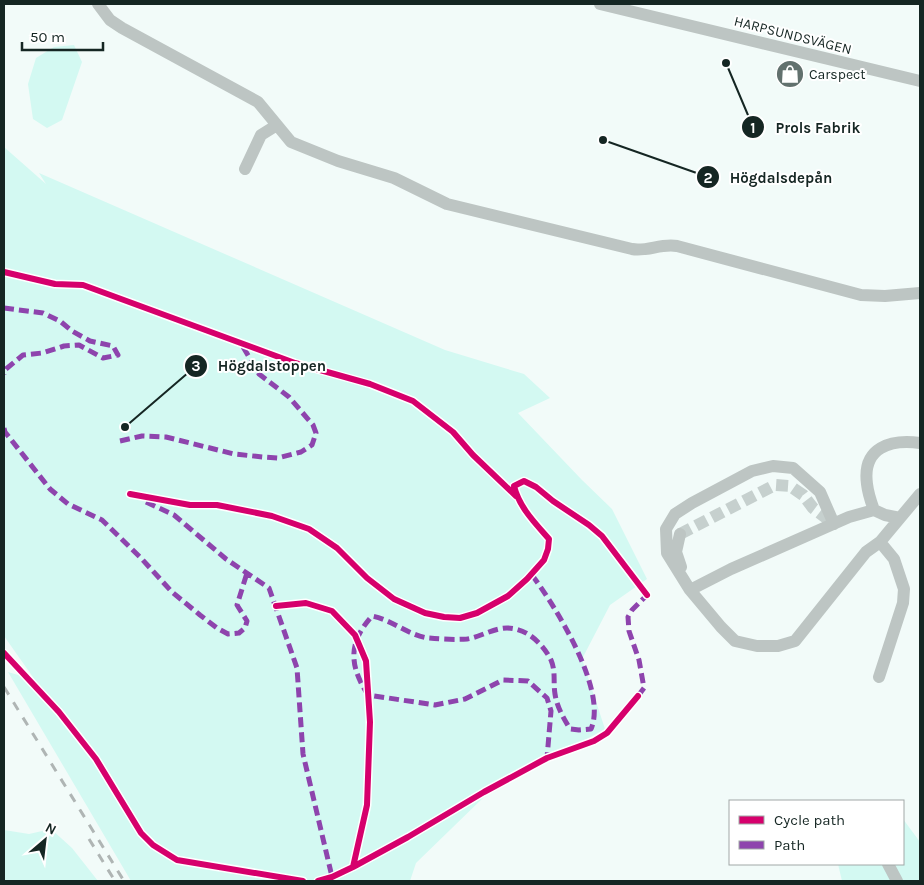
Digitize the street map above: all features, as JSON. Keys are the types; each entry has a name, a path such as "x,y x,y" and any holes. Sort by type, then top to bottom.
{"street":[{"path":"98,4 110,20 122,28 258,102 291,142 338,162 394,178 447,204 632,249 639,250 664,245 677,246 861,295 884,296 920,293"},
{"name":"HARPSUNDSVÄGEN","path":"600,4 920,81"},
{"path":"246,169 261,135 277,125"},
{"path":"874,510 867,482 868,468 873,454 888,444 904,441 920,443"},
{"path":"834,524 820,492 793,468 773,466 752,471 675,514 666,529 667,553 690,590 720,627 735,641 757,646 778,646 795,641 866,552 880,542 920,494"},
{"path":"690,590 731,569 834,524 874,510 884,515 900,518"},
{"path":"680,534 676,552 690,590"},
{"path":"879,677 903,603 904,589 894,559 880,542"},
{"path":"889,865 898,881"}],"green space":[{"path":"74,45 82,62 62,120 47,128 33,119 28,84 36,58 54,47"},
{"path":"4,147 46,184 39,173 445,350 524,374 550,398 518,413 612,509 647,579 610,605 582,659 605,729 486,795 416,863 410,881 131,881 8,672 35,680 4,636"},
{"path":"904,820 920,842 920,881 842,881 838,865 904,865"},
{"path":"51,829 72,848 98,881 4,881 4,830 29,834"}],"tunnel":[{"path":"680,534 775,485 790,486 803,495 813,508 834,524"}],"railway":[{"path":"4,687 124,881"},
{"path":"89,839 115,881"}],"marked path":[{"path":"4,308 43,313 60,321 72,331 90,341 113,346 118,355 103,358 79,345 64,346 42,353 23,355 6,369 4,374"},
{"path":"120,441 142,436 166,437 234,454 278,458 301,452 312,445 316,433 313,425 289,397 259,374 242,345"},
{"path":"4,428 5,432 50,489 68,504 102,520 172,592 217,628 228,634 239,633 245,628 247,621 237,605 247,573"},
{"path":"146,502 174,515 226,559 269,588 297,668 303,754 333,881"},
{"path":"532,575 565,627 586,671 592,693 594,712 591,729 570,729 556,699 551,660 544,648 534,638 521,631 507,628 497,629 467,639 428,638 372,616 359,636 354,654 357,674 368,695 435,705 465,699 503,680 528,681 547,698 551,711 547,758"},
{"path":"638,696 644,688 639,660 629,631 628,617 632,610 647,595"}],"cycle path":[{"path":"4,272 55,284 83,285 295,363 370,384 413,401 453,432 473,455 516,496"},
{"path":"130,494 190,505 217,505 272,516 309,529 337,548 367,578 394,599 425,613 460,618 477,613 508,596 544,560 549,539 533,521 516,494 514,486 524,481 536,487 602,536 647,595"},
{"path":"276,606 306,603 332,611 355,635 366,661 370,722 367,805 353,867"},
{"path":"4,653 59,712 96,759 141,833 153,845 177,860 303,881"},
{"path":"318,881 353,867 547,758 594,741 607,733 638,696"}],"place":[{"name":"Prols Fabrik","path":"726,63"},
{"name":"Carspect","path":"790,74"},
{"name":"Högdalsdepån","path":"603,140"},
{"name":"Högdalstoppen","path":"125,427"}]}
